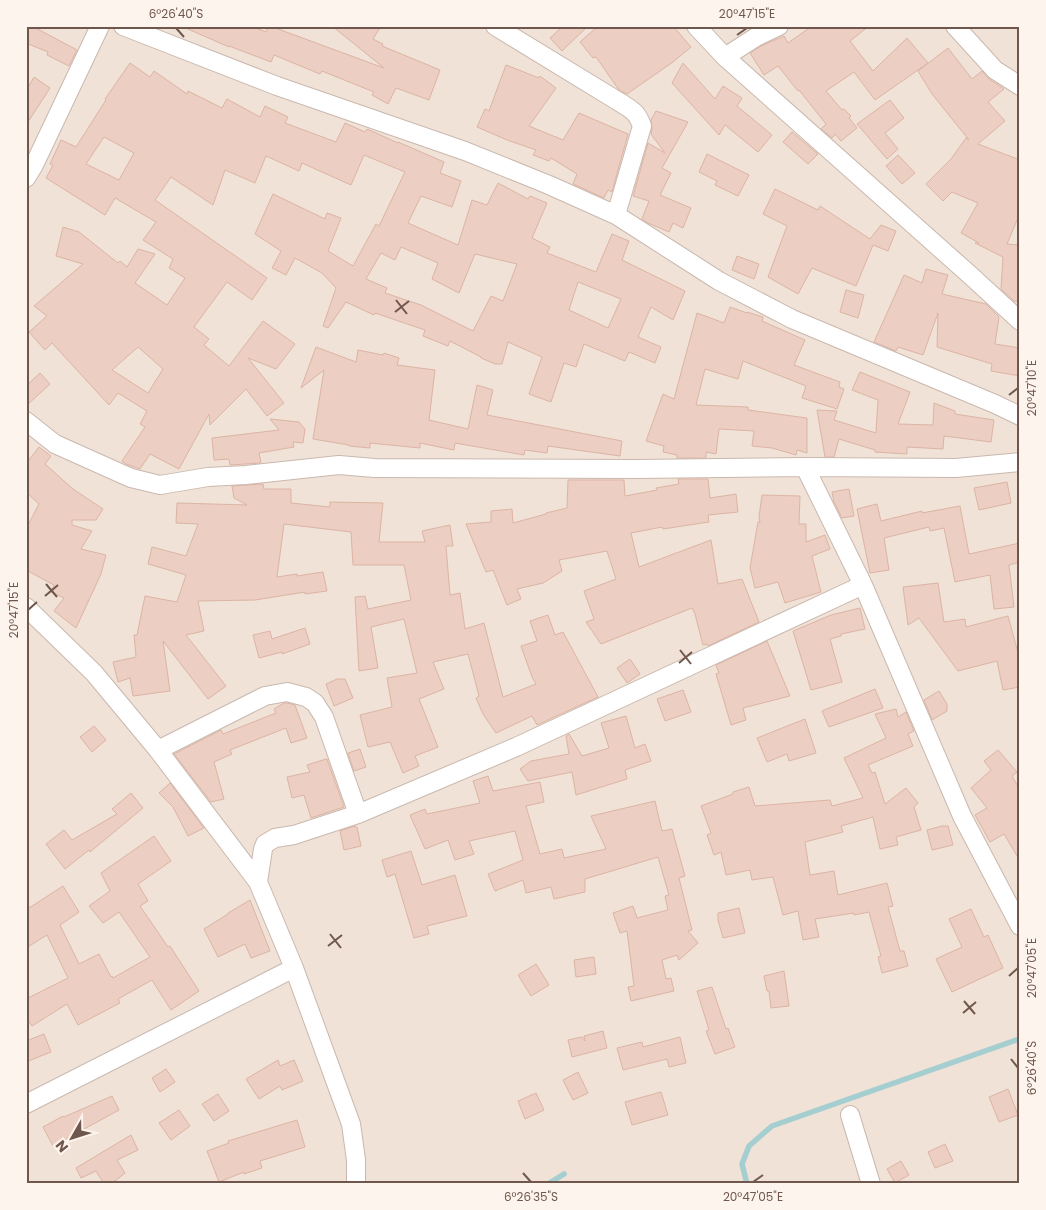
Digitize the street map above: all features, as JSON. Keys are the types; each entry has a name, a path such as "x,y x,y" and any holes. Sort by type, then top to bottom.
{"street":[{"path":"26,178 34,165 100,26"},
{"path":"123,26 277,86 465,151 549,185 616,215 719,281 792,319 1020,416"},
{"path":"494,26 621,103 639,117 642,126 616,215"},
{"path":"696,26 725,57 1020,321"},
{"path":"725,57 756,37 779,26"},
{"path":"955,26 995,70 1020,86"},
{"path":"26,421 54,444 130,478 160,485 208,477 339,465 374,468 637,470 805,467 956,468 1020,462"},
{"path":"805,467 863,585 962,816 1020,926"},
{"path":"258,882 264,844 268,841 294,835 358,814 516,747 863,585"},
{"path":"26,607 94,672 158,750 258,882 294,968 351,1124 356,1160 356,1184"},
{"path":"158,750 265,696 287,692 306,697 315,703 324,717 358,814"},
{"path":"28,1098 294,968"},
{"path":"850,1114 871,1184"}],"shaded area":[{"path":"26,26 1020,26 1020,1184 26,1184"}],"building":[{"path":"26,26 32,26 77,50 69,66 47,55 48,52 26,43"},
{"path":"181,26 251,26 266,32 268,26 270,26 384,68 332,26 381,26 373,39 383,44 382,46 440,70 429,100 396,88 388,104 372,95 374,92 322,71 320,74 274,55 271,62 229,47"},
{"path":"563,26 588,26 562,51 550,38"},
{"path":"598,26 673,26 691,47 627,94 619,90 596,57 593,58 580,42"},
{"path":"812,26 869,26 850,41 873,71 907,38 928,63 875,100 854,72 826,91 842,110 844,109 851,116 849,118 857,128 841,141 835,134 832,138 821,129 826,124 778,66 764,75 750,53 784,36 788,43"},
{"path":"948,48 972,79 982,71 989,79 1004,89 988,102 1005,121 978,144 1020,160 1020,213 1007,244 1020,245 1020,302 1014,301 1001,289 1003,257 975,243 979,243 961,233 978,203 952,192 943,201 926,184 951,159 966,138 969,140 932,94 918,71"},
{"path":"130,63 150,77 154,71 187,94 188,91 222,108 227,99 260,117 265,106 288,117 285,123 336,142 345,123 365,132 367,129 444,162 440,173 461,181 452,207 421,196 408,223 458,245 472,200 487,205 498,183 528,199 530,196 547,203 532,238 550,247 547,253 596,272 612,234 629,241 622,260 685,291 673,320 651,307 638,337 661,347 655,363 629,352 625,361 584,344 576,367 564,363 551,402 529,394 542,357 508,342 502,364 495,364 450,341 448,346 423,336 425,330 375,313 374,315 346,302 328,328 323,326 336,288 322,273 295,258 286,275 272,268 281,251 255,234 273,194 325,219 327,213 341,218 328,251 353,266 376,224 379,226 405,172 364,155 351,185 302,163 299,171 266,156 255,183 225,170 213,205 171,177 155,200 267,278 252,300 227,282 194,327 209,339 204,345 229,366 263,321 295,344 276,369 248,358 284,403 267,416 246,389 210,425 209,414 179,469 150,454 140,469 122,461 145,427 140,424 147,411 118,393 109,405 52,343 45,350 29,332 47,316 34,306 83,264 56,256 63,227 79,232 118,263 120,261 127,267 138,249 155,254 135,283 167,305 185,278 169,268 173,259 143,240 156,222 115,198 105,215 46,178 53,165 50,164 61,140 76,147 105,99","holes":["104,137 134,153 119,180 86,164","401,247 438,263 432,279 459,293 475,254 517,264 503,301 491,296 473,331 421,305 385,293 387,288 366,279 381,253 395,260","578,282 621,299 608,328 569,310","138,347 163,369 148,393 112,370"]},
{"path":"683,63 715,99 723,86 742,98 737,106 772,135 758,152 725,125 719,135 672,83"},
{"path":"506,65 539,78 540,76 556,88 529,126 563,140 579,113 628,134 612,192 608,190 604,198 573,184 577,174 551,158 549,161 533,155 536,150 477,127 485,109 489,111"},
{"path":"34,77 50,88 26,125 26,91"},
{"path":"890,100 904,118 885,133 898,149 887,159 857,124"},
{"path":"656,111 688,122 662,168 671,173 660,195 691,208 683,228 673,223 669,232 642,219 649,201 633,196 648,143 665,153 651,134 651,120"},
{"path":"792,132 818,154 808,164 783,142"},
{"path":"707,154 749,175 738,196 715,185 717,181 699,172"},
{"path":"898,155 915,173 902,184 886,166"},
{"path":"775,189 818,210 820,206 870,239 881,225 896,231 888,251 873,245 856,286 812,268 798,294 768,277 787,226 763,214"},
{"path":"737,256 759,264 754,279 732,270"},
{"path":"926,269 948,275 942,294 986,304 999,317 995,344 1020,348 1020,376 991,371 992,364 937,347 938,313 923,355 898,347 896,351 874,342 904,275 922,283"},
{"path":"846,290 864,295 858,318 840,312"},
{"path":"730,307 763,317 762,321 805,340 794,365 840,382 839,387 844,389 837,409 802,398 806,386 743,361 738,379 705,369 696,405 748,407 748,410 807,418 807,453 797,450 796,455 772,448 752,446 754,431 719,429 716,454 706,452 706,458 677,458 677,455 663,452 664,446 646,441 663,394 674,399 697,313 724,323"},
{"path":"316,347 356,362 358,350 383,355 384,353 399,358 397,365 435,370 429,420 468,429 477,385 493,390 487,415 622,441 620,456 548,446 547,453 525,450 524,455 455,443 454,450 420,443 420,448 370,443 370,448 313,439 324,370 301,388"},
{"path":"860,372 910,392 898,424 933,425 934,403 955,411 955,414 994,420 991,442 944,436 943,449 907,447 907,454 875,452 875,450 839,439 834,457 825,457 817,410 837,411 834,420 876,433 878,400 852,390"},
{"path":"40,373 50,384 26,406 26,386"},
{"path":"270,419 299,422 305,429 303,443 293,442 294,447 259,453 261,463 230,465 229,459 214,460 212,438 279,430"},
{"path":"39,447 51,456 45,464 73,489 103,509 96,520 72,520 72,525 92,531 81,549 106,555 101,574 76,628 54,611 64,598 51,592 54,585 26,570 26,529 39,504 26,492 26,464"},
{"path":"678,479 708,479 710,498 736,494 738,512 708,515 709,522 663,529 662,527 631,533 639,567 711,540 718,584 742,579 759,622 708,646 707,644 703,645 692,608 601,644 586,622 594,619 584,591 616,579 607,551 559,560 562,571 543,583 517,589 521,599 507,605 493,570 486,572 466,524 491,522 491,511 512,509 513,523 567,508 568,480 624,480 625,496 679,484"},
{"path":"1007,482 1011,503 979,510 974,488"},
{"path":"263,484 264,489 291,489 291,503 330,507 330,502 383,503 379,542 425,542 422,531 450,525 453,546 446,546 450,595 460,593 465,629 484,623 503,697 536,684 521,646 537,641 530,621 548,615 555,635 563,632 598,697 537,725 532,716 496,733 483,714 476,698 479,696 468,654 433,662 444,689 419,699 438,747 415,756 419,766 403,773 390,742 368,747 360,715 392,707 387,678 417,673 404,619 371,627 378,668 359,671 355,597 365,596 368,609 411,600 404,565 353,565 351,532 284,524 277,577 323,572 327,591 305,594 305,592 255,600 198,601 204,631 186,635 226,686 208,699 163,641 170,691 133,696 130,678 118,682 113,662 136,657 134,635 137,635 145,596 177,602 186,575 148,564 152,547 186,556 198,524 176,523 177,503 247,505 234,498 232,486"},
{"path":"849,489 854,516 842,518 834,502 832,492"},
{"path":"762,495 800,496 799,524 806,524 806,542 825,535 830,549 812,556 821,592 785,603 778,582 755,588 750,568 758,522 760,522"},
{"path":"877,504 881,521 922,511 922,513 960,506 969,554 1020,543 1020,562 1009,565 1014,607 994,609 990,575 955,582 944,528 930,531 929,527 884,538 889,570 870,573 857,509"},
{"path":"938,583 944,622 965,619 966,627 1008,616 1020,660 1020,687 1003,690 997,661 958,671 919,618 908,625 903,587"},
{"path":"860,608 865,629 841,634 841,636 830,639 842,682 811,690 793,631 831,615"},
{"path":"305,628 310,644 282,654 282,652 259,658 253,635 270,631 272,639"},
{"path":"767,641 790,696 743,708 746,720 731,725 716,674 719,673 716,665"},
{"path":"630,659 640,674 627,683 617,668"},
{"path":"337,679 345,679 353,698 334,706 326,684"},
{"path":"875,689 883,708 829,727 822,711"},
{"path":"683,690 691,712 665,721 657,699"},
{"path":"939,691 947,704 947,711 932,720 924,700"},
{"path":"284,703 295,705 307,738 291,743 286,728 230,750 232,754 214,762 224,799 211,802 174,754 221,730 223,734 276,713 274,709"},
{"path":"896,709 898,717 906,712 914,731 908,734 913,746 868,765 872,773 875,772 885,804 906,788 918,803 914,807 921,830 896,837 898,845 880,849 873,817 841,826 843,832 805,842 810,875 834,871 838,895 887,883 893,906 888,907 900,951 904,951 908,966 882,973 878,957 881,956 869,912 815,919 819,937 803,940 798,911 783,915 773,877 752,880 750,870 726,875 721,852 714,855 707,835 711,833 701,806 749,787 755,806 830,800 832,806 863,798 844,758 886,738 875,714"},
{"path":"626,716 635,748 645,744 651,761 625,770 627,779 576,795 572,772 528,781 520,769 531,761 569,754 566,736 569,734 582,756 609,748 601,723"},
{"path":"805,719 816,753 789,761 787,754 767,762 757,738"},
{"path":"94,726 106,740 92,752 80,737"},
{"path":"360,749 366,767 354,771 348,753"},
{"path":"998,750 1017,772 1012,776 1020,790 1020,861 1004,834 990,842 975,815 987,808 971,788 991,770 984,761"},
{"path":"327,759 344,807 311,818 304,795 292,798 287,777 310,772 307,765"},
{"path":"488,776 493,791 540,782 544,802 526,806 540,854 562,849 564,858 606,849 591,816 655,801 662,831 672,829 685,876 679,878 692,930 688,931 698,943 679,960 677,955 662,960 666,979 671,978 674,991 631,1001 628,987 634,986 627,931 620,933 613,913 633,906 637,918 668,910 665,896 669,895 658,857 585,879 585,892 554,899 551,887 526,893 523,880 495,891 488,874 523,860 515,831 469,841 474,854 455,860 448,840 425,849 410,815 425,809 427,814 480,803 473,781"},
{"path":"170,783 204,828 188,836 173,807 159,793"},
{"path":"131,793 143,808 90,852 89,850 65,869 46,844 64,830 72,840 117,814 112,809"},
{"path":"948,826 953,845 932,850 927,830"},
{"path":"357,827 361,846 344,850 340,831"},
{"path":"154,836 171,861 138,884 148,901 140,906 168,947 170,946 199,991 171,1010 152,980 118,999 120,1003 78,1025 67,1004 32,1026 26,1017 26,999 68,978 47,935 26,948 26,910 63,886 79,912 60,925 79,964 99,954 113,978 150,957 119,912 103,923 89,906 110,891 101,873"},
{"path":"411,851 422,885 455,875 467,916 427,926 429,934 414,938 395,874 387,877 382,860"},
{"path":"250,900 270,951 251,958 245,944 218,957 204,929"},
{"path":"739,908 745,933 723,938 718,913"},
{"path":"971,909 984,937 988,935 1003,968 952,992 936,959 962,947 949,919"},
{"path":"594,957 596,974 576,977 574,960"},
{"path":"536,964 549,985 531,996 518,975"},
{"path":"784,971 789,1006 771,1008 769,991 767,991 764,976"},
{"path":"712,987 726,1029 728,1028 735,1047 715,1054 706,1031 709,1030 697,991"},
{"path":"603,1031 607,1048 572,1057 568,1040 582,1037 585,1041 584,1036"},
{"path":"44,1034 51,1052 26,1062 26,1041"},
{"path":"680,1037 686,1063 669,1067 667,1059 623,1070 617,1048 642,1042 643,1047"},
{"path":"278,1060 280,1066 294,1060 303,1081 282,1090 280,1086 259,1099 246,1079"},
{"path":"166,1069 175,1082 160,1092 152,1078"},
{"path":"578,1072 588,1093 573,1100 563,1080"},
{"path":"1008,1089 1018,1115 999,1122 989,1097"},
{"path":"661,1092 668,1115 632,1125 625,1102"},
{"path":"536,1093 544,1110 525,1119 518,1101"},
{"path":"218,1094 229,1111 214,1121 202,1104"},
{"path":"112,1096 119,1110 53,1146 43,1127 63,1116"},
{"path":"179,1110 190,1126 171,1140 159,1123"},
{"path":"297,1120 305,1147 260,1161 262,1168 244,1174 244,1172 219,1182 207,1151 229,1143 228,1141"},
{"path":"131,1135 138,1150 117,1160 125,1173 111,1184 104,1184 96,1171 81,1178 76,1168"},
{"path":"945,1144 953,1161 935,1168 928,1152"},
{"path":"901,1161 909,1175 895,1183 887,1169"}],"waterway":[{"path":"747,1184 742,1164 749,1146 772,1126 1019,1039"},
{"path":"548,1184 564,1174"}]}
